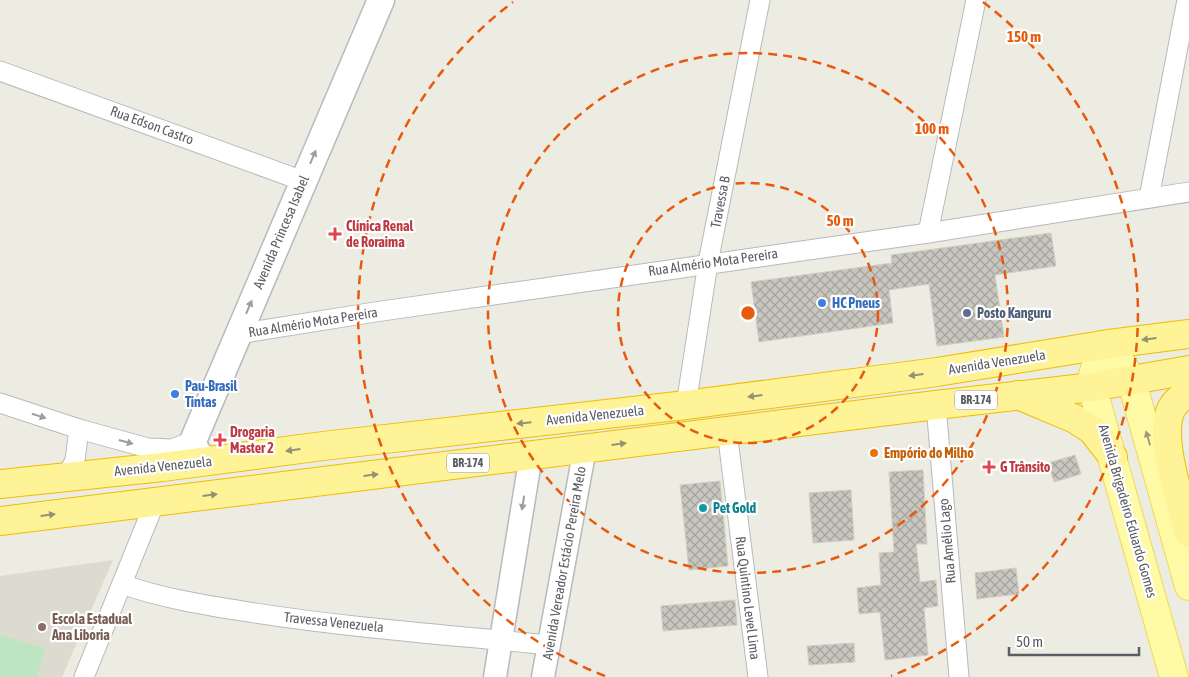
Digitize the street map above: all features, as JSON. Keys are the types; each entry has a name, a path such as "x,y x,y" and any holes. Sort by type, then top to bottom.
{"highway":[{"name":"Avenida Venezuela","path":"0,484 67,476 200,451 323,446 686,405 937,372 1189,334"},
{"name":"BR-174","path":"0,521 1092,387 1189,370"},
{"path":"1189,393 1176,403 1170,411 1167,434 1171,460 1189,533"},
{"path":"1017,395 1084,424 1092,430 1113,457"},
{"path":"316,482 334,474 338,462 336,454 323,446"}],"main road":[{"name":"Avenida Princesa Isabel","path":"200,451 238,334 381,0"},
{"path":"1106,345 1131,379 1189,586"},
{"name":"Avenida Brigadeiro Eduardo Gomes","path":"1106,345 1093,375 1092,387 1174,677"}],"street":[{"name":"Travessa B","path":"686,405 708,263 760,0"},
{"path":"928,232 976,0"},
{"path":"1149,198 1187,0"},
{"name":"Rua Edson Castro","path":"0,71 303,181"},
{"name":"Rua Almério Mota Pereira","path":"238,334 384,310 928,232 1189,192"},
{"path":"0,403 79,429 148,448 200,451"},
{"name":"Rua Amélio Lago","path":"936,405 959,677"},
{"path":"67,476 75,460 79,429"},
{"name":"Rua Quintino Level Lima","path":"727,431 758,677"},
{"name":"Avenida Vereador Estácio Pereira Melo","path":"543,677 585,448"},
{"path":"495,677 531,455"},
{"path":"84,677 155,502"},
{"name":"Travessa Venezuela","path":"122,584 139,590 228,609 285,618 549,645"}],"shaded area":[{"name":"Escola Estadual Ana Liboria","path":"113,560 62,677 0,677 0,576"}],"green space":[{"path":"0,635 45,648 37,677 0,677"}],"building":[{"path":"1051,233 1056,266 995,275 1004,337 937,346 929,284 889,290 893,323 759,342 751,282 892,263 891,255"},
{"path":"1075,455 1081,474 1054,482 1048,463"},
{"path":"923,470 927,544 916,544 920,582 936,580 938,606 924,608 928,655 885,660 880,612 859,614 857,588 881,585 879,553 894,552 889,472"},
{"path":"720,481 728,566 689,570 680,485"},
{"path":"851,490 854,540 813,543 809,493"},
{"path":"1016,568 1019,594 977,599 975,573"},
{"path":"735,600 737,625 663,631 661,606"},
{"path":"854,643 855,662 809,665 807,646"}],"place":[{"name":"Clínica Renal de Roraima","path":"335,234"},
{"name":"HC Pneus","path":"822,303"},
{"name":"Posto Kanguru","path":"967,313"},
{"name":"Pau-Brasil Tintas","path":"175,394"},
{"name":"Drogaria Master 2","path":"220,440"},
{"name":"Empório do Milho","path":"874,453"},
{"name":"G Trânsito","path":"989,467"},
{"name":"Pet Gold","path":"703,508"},
{"name":"Escola Estadual Ana Liboria","path":"42,627"}]}
